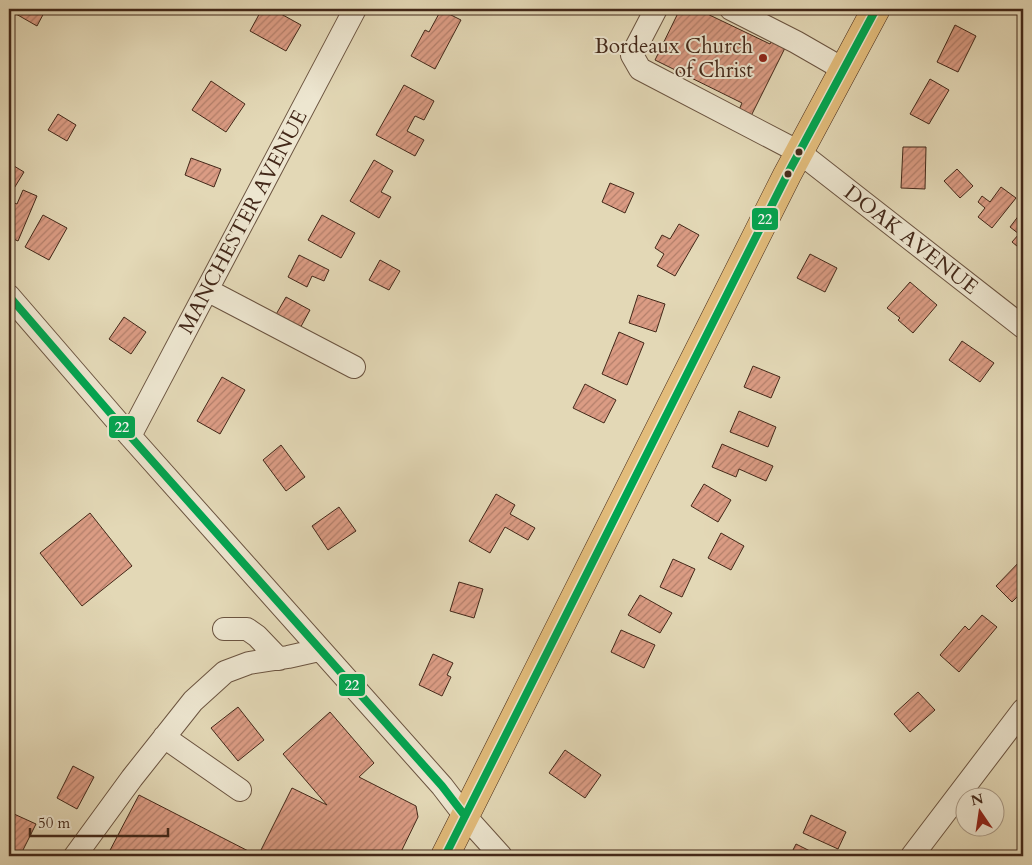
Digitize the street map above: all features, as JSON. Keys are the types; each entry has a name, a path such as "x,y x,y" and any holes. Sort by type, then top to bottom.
{"main road":[{"path":"444,856 799,152 876,9"}],"street":[{"name":"MANCHESTER AVENUE","path":"130,436 355,9"},
{"name":"DOAK AVENUE","path":"656,9 632,55 640,69 799,152 1023,327"},
{"path":"730,9 796,42 844,69"},
{"path":"207,290 354,367"},
{"path":"9,296 130,436 502,856"},
{"path":"224,629 247,629 257,636 279,659"},
{"path":"75,856 192,701 225,672 249,663 320,650"},
{"path":"912,856 1023,710"},
{"path":"164,737 240,790"}],"building":[{"path":"9,9 46,9 37,26"},
{"path":"262,9 272,9 301,25 286,51 250,31"},
{"path":"680,9 697,9 770,44 775,33 789,40 749,120 737,114 742,103 655,60"},
{"path":"441,10 461,20 435,69 411,56 425,30 429,32"},
{"path":"955,25 976,36 958,72 937,62"},
{"path":"930,79 949,90 929,124 910,114"},
{"path":"211,81 245,104 226,132 192,110"},
{"path":"404,85 434,101 424,120 415,116 407,131 424,140 415,156 376,135"},
{"path":"58,114 76,125 67,141 48,130"},
{"path":"903,147 926,147 925,189 901,188"},
{"path":"191,158 221,169 214,187 185,175"},
{"path":"374,160 393,171 381,192 391,197 379,218 350,201"},
{"path":"14,166 24,172 13,190 9,188 9,174"},
{"path":"957,169 973,186 960,198 944,181"},
{"path":"610,183 634,193 625,213 602,202"},
{"path":"1001,187 1016,198 992,228 978,217 985,208 978,202 982,196 990,202"},
{"path":"23,190 37,196 18,241 9,237 9,201 17,204"},
{"path":"1023,210 1023,251 1012,242 1019,234 1010,227"},
{"path":"43,215 67,228 49,260 25,247"},
{"path":"322,215 355,233 341,258 308,240"},
{"path":"679,224 699,235 675,276 657,266 664,254 655,248 662,235 670,239"},
{"path":"810,254 837,268 825,292 797,278"},
{"path":"299,255 329,270 324,281 312,276 307,287 288,277"},
{"path":"380,260 400,271 389,290 369,280"},
{"path":"910,282 937,305 913,333 898,320 900,318 887,308"},
{"path":"638,295 665,304 656,332 629,323"},
{"path":"286,297 310,310 298,332 274,318"},
{"path":"124,317 146,332 131,354 109,339"},
{"path":"619,332 644,343 627,385 602,374"},
{"path":"962,341 994,363 980,382 949,360"},
{"path":"753,366 780,377 771,398 744,387"},
{"path":"222,377 245,390 220,434 197,421"},
{"path":"585,384 616,400 604,423 573,408"},
{"path":"739,411 776,427 768,447 730,432"},
{"path":"722,444 773,466 766,481 739,469 736,477 712,467"},
{"path":"281,445 305,477 286,491 263,460"},
{"path":"704,484 731,500 718,522 691,506"},
{"path":"496,494 515,505 510,514 535,528 528,540 505,527 490,553 469,541"},
{"path":"339,507 356,531 328,550 312,526"},
{"path":"90,513 132,566 82,606 40,553"},
{"path":"721,533 744,546 731,570 708,558"},
{"path":"1023,558 1023,591 1012,602 996,586"},
{"path":"673,559 695,569 682,597 660,587"},
{"path":"459,582 483,589 474,618 450,611"},
{"path":"640,595 672,613 660,633 628,615"},
{"path":"982,615 997,627 959,672 940,655 965,626 969,630"},
{"path":"621,630 655,645 644,668 611,652"},
{"path":"433,654 453,663 447,675 451,677 442,696 419,685"},
{"path":"918,692 935,710 910,732 894,714"},
{"path":"238,707 264,740 238,761 211,728"},
{"path":"330,712 374,763 359,777 416,806 418,817 399,856 258,856 292,788 327,805 283,754"},
{"path":"565,750 601,775 585,798 549,773"},
{"path":"73,766 94,777 77,809 57,798"},
{"path":"139,795 258,856 107,856"},
{"path":"14,814 36,824 20,856 9,851 9,825"},
{"path":"811,815 846,832 838,849 803,833"},
{"path":"796,844 820,856 790,856"}],"transit line":[{"name":"22","path":"445,856 787,175 876,9"},
{"name":"22","path":"9,296 130,436 442,786 465,816"}],"place":[{"name":"Bordeaux Church of Christ","path":"763,58"}]}
